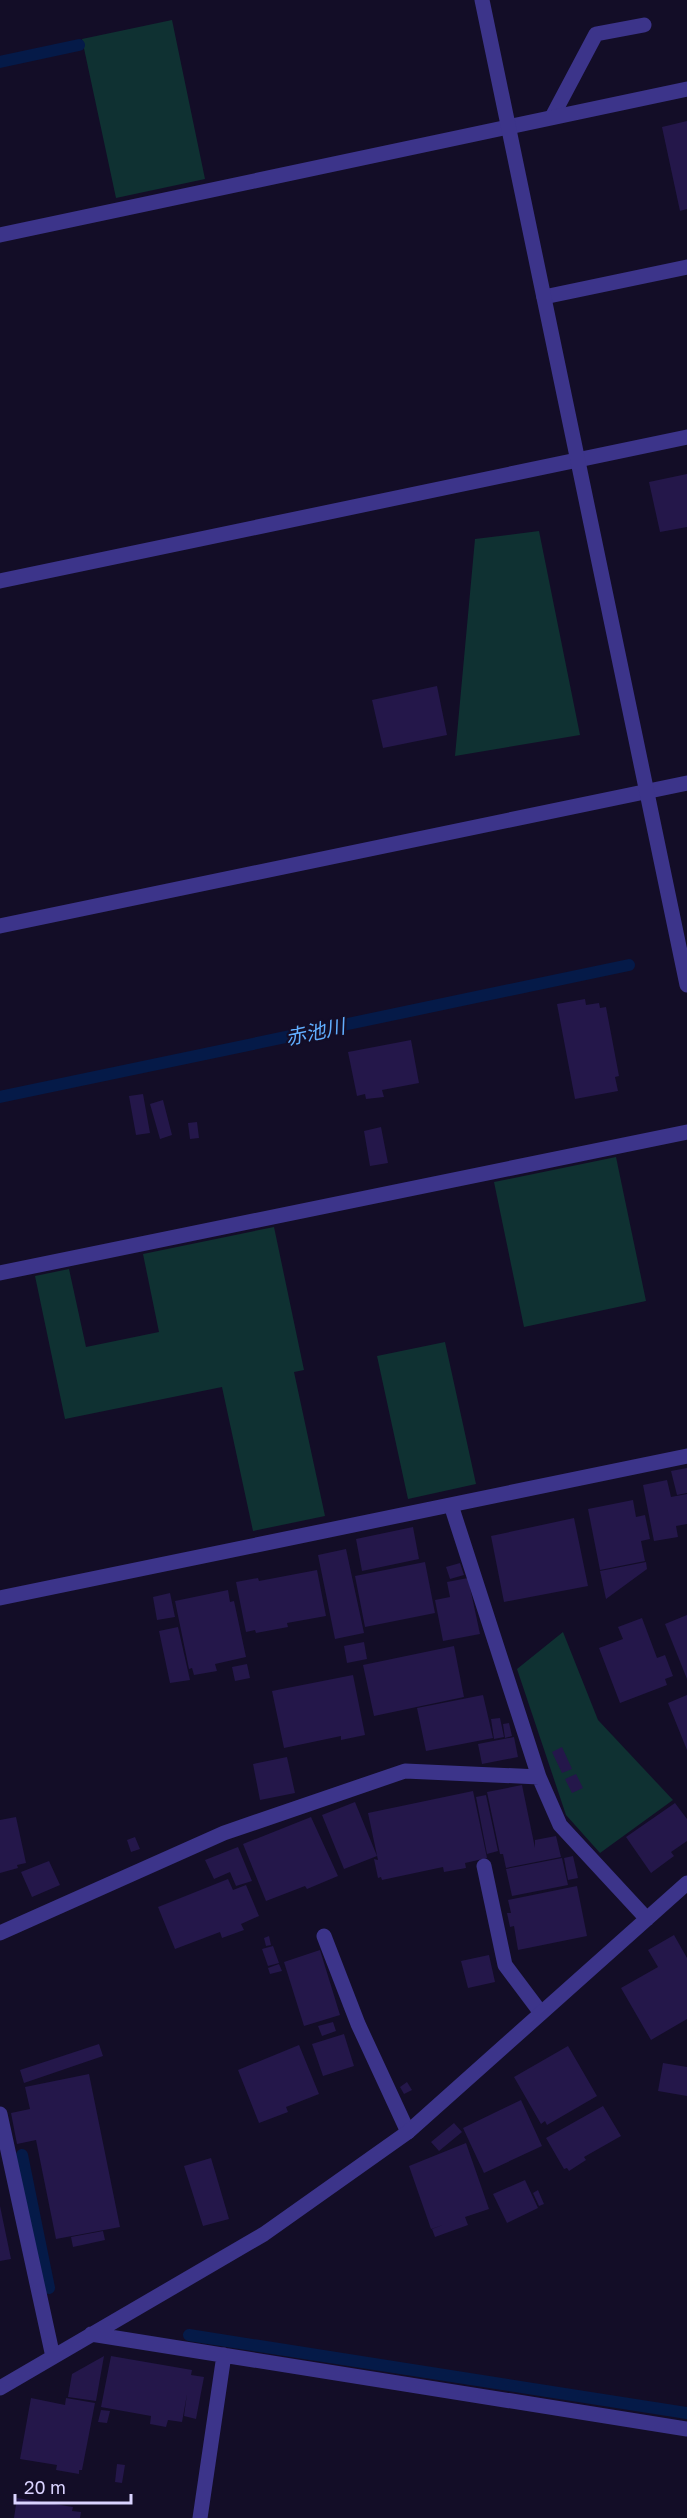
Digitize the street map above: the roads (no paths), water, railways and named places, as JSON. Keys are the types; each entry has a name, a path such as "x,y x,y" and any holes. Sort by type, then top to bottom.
{"street":[{"path":"482,0 687,985"},
{"path":"552,117 596,34 644,25"},
{"path":"0,235 687,89"},
{"path":"544,297 687,267"},
{"path":"0,581 687,437"},
{"path":"0,926 687,783"},
{"path":"0,1273 687,1132"},
{"path":"0,1598 687,1456"},
{"path":"451,1505 539,1777 560,1825 647,1918"},
{"path":"0,1933 224,1833 405,1771 539,1777"},
{"path":"484,1866 505,1965 541,2013"},
{"path":"0,2388 264,2234 408,2132 687,1883"},
{"path":"324,1936 358,2024 408,2132"},
{"path":"0,2114 53,2356"},
{"path":"91,2334 687,2429"},
{"path":"200,2518 224,2355"}],"waterway":[{"path":"0,62 79,45"},
{"name":"赤池川","path":"0,1097 629,965"},
{"path":"22,2155 49,2288"},
{"path":"189,2335 687,2413"}]}
